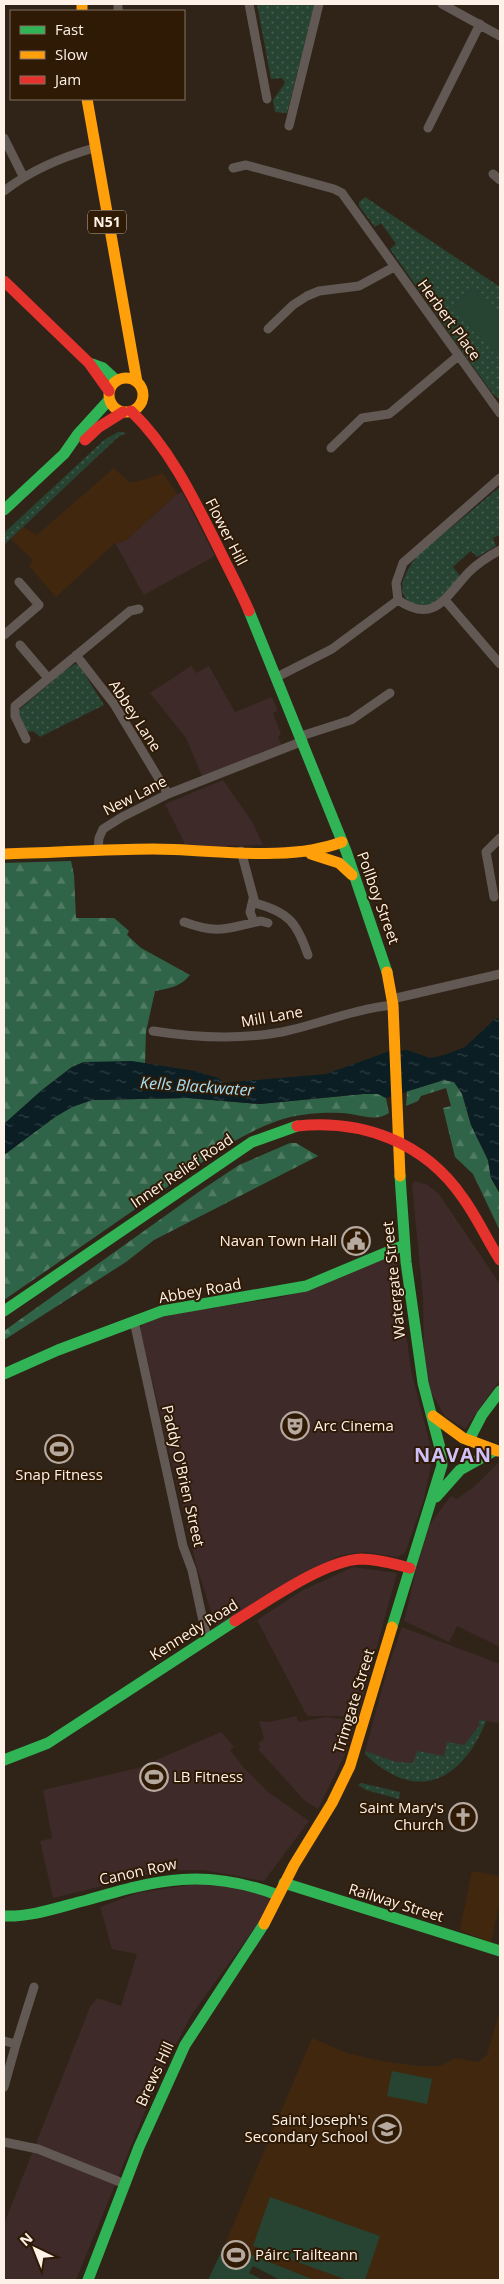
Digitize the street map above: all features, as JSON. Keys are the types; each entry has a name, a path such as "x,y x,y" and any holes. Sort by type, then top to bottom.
{"main road":[{"name":"N51","path":"4,510 64,454 142,400 143,392 137,382 132,344 116,271 94,148 88,100"},
{"path":"4,281 89,363 115,408 127,411"},
{"name":"N51","path":"64,454 109,396 119,379 132,344"},
{"path":"89,363 103,368 119,379 137,382"},
{"name":"Flower Hill","path":"127,411 150,429 197,506 246,604 277,677"},
{"name":"Pollboy Street","path":"277,677 360,888 385,963 392,1002 398,1102 398,1141"},
{"path":"4,854 98,850 299,852 327,849 342,842"},
{"path":"299,852 333,859 341,863 350,872 360,888"},
{"name":"Inner Relief Road","path":"4,1311 228,1157 252,1142 293,1126 332,1122 365,1127 398,1141 426,1158 458,1190 500,1260"},
{"name":"Watergate Street","path":"398,1141 404,1245 414,1327 423,1384 432,1414 442,1465 431,1504"},
{"name":"Abbey Road","path":"4,1374 58,1350 162,1311 279,1293 306,1286 404,1245"},
{"path":"469,1440 482,1415 500,1391"},
{"path":"432,1414 444,1426 469,1440 497,1451"},
{"path":"431,1504 460,1470 497,1451"},
{"name":"Trimgate Street","path":"278,1895 332,1803 350,1766 431,1504"},
{"name":"Kennedy Road","path":"4,1760 48,1743 208,1637 307,1578 350,1560 376,1560 410,1568"},
{"name":"Canon Row","path":"4,1916 30,1914 125,1888 194,1876 247,1883 278,1895"},
{"name":"Railway Street","path":"284,1884 500,1951"},
{"name":"Brews Hill","path":"88,2280 161,2094 185,2045 258,1934 278,1895"}],"street":[{"path":"249,4 267,99"},
{"path":"289,126 319,4"},
{"path":"442,4 500,36"},
{"path":"428,128 480,24"},
{"path":"4,138 23,176"},
{"path":"4,191 23,176 65,157 94,148"},
{"name":"Herbert Place","path":"233,168 246,166 334,189 342,194 500,412"},
{"path":"268,329 293,305 307,296 319,291 359,286 394,267"},
{"path":"331,448 362,418 389,414 458,356"},
{"path":"398,600 396,583 403,563 500,478"},
{"path":"398,600 414,609 431,609 445,600 468,573 483,560 500,550"},
{"path":"4,635 39,605 19,582"},
{"path":"277,677 332,649 398,600"},
{"path":"445,600 500,664"},
{"path":"26,739 13,710 15,706 130,611 139,609"},
{"path":"20,645 48,678"},
{"name":"Abbey Lane","path":"76,654 114,704 168,794"},
{"name":"New Lane","path":"98,850 99,838 103,830 122,817 168,794 302,738 351,720 390,693"},
{"path":"494,897 486,852 500,838"},
{"path":"241,851 253,900 250,912 254,922"},
{"path":"253,900 255,903 280,911 292,920 301,935 308,955"},
{"path":"184,922 201,928 219,931 254,922 268,923"},
{"name":"Mill Lane","path":"153,1031 202,1038 253,1037 283,1032 500,974"},
{"name":"Paddy O'Brien Street","path":"134,1321 183,1546 192,1570 208,1637"},
{"path":"4,2087 34,1987"},
{"path":"4,2041 16,2044"},
{"path":"4,2142 38,2149 125,2184"}],"shaded area":[{"path":"114,468 129,482 140,481 163,473 177,494 125,541 115,543 56,597 29,566 33,560 11,539 23,527 37,535"},
{"path":"182,492 215,556 144,595 115,543 125,541 177,494"},
{"path":"191,666 196,673 209,666 235,712 272,697 278,711 273,713 281,734 278,737 282,746 202,776 186,738 150,693"},
{"path":"223,780 253,823 263,845 184,847 184,842 165,804"},
{"path":"415,1181 428,1185 439,1194 500,1284 500,1380 465,1429 445,1416 430,1391 424,1358 423,1298 412,1185"},
{"path":"389,1257 394,1259 397,1264 411,1370 433,1456 424,1499 405,1553 397,1557 365,1552 342,1555 322,1564 216,1626 197,1568 140,1329 143,1323 149,1320 183,1312 279,1298 316,1287"},
{"path":"500,1461 500,1647 457,1626 449,1642 404,1621 416,1570 429,1526 451,1496 457,1499 475,1486"},
{"path":"353,1567 397,1573 358,1716 307,1716 257,1620 303,1590"},
{"path":"402,1627 500,1664 500,1723 479,1720 479,1726 464,1745 444,1756 414,1765 395,1763 365,1751 388,1667"},
{"path":"296,1716 298,1722 326,1717 355,1721 347,1750 318,1809 304,1800 258,1749 260,1747 258,1744 264,1738 259,1721 270,1722"},
{"path":"221,1732 234,1747 230,1750 244,1768 268,1792 309,1821 264,1881 203,1870 180,1870 152,1874 53,1898 40,1841 52,1838 43,1790 138,1768"},
{"path":"472,1871 500,1876 500,1900 491,1943 460,1930"},
{"path":"214,1881 272,1897 259,1922 192,2014 162,2070 76,2280 4,2280 4,2224 90,2007 97,1998 121,2006 137,1954 112,1949 100,1907 137,1893"},
{"name":"Saint Joseph's Secondary School","path":"500,2010 500,2280 312,2280 225,2244 312,2038 347,2053 381,2061 419,2066 440,2066 455,2058 478,2062 487,2055"}],"green space":[{"path":"257,4 315,4 287,113 275,112 273,100 285,83 282,78 271,79"},
{"path":"365,197 500,287 500,399 494,395 474,368 390,249 396,244 381,223 375,227 359,206 359,202"},
{"path":"475,287 500,318 500,348 494,353 454,305"},
{"path":"118,432 127,433 118,437 4,545 4,533 104,440"},
{"path":"500,487 500,535 493,538 496,546 477,557 471,551 453,567 460,576 433,603 420,605 412,603 403,593 402,586 411,564 420,553"},
{"path":"75,664 79,665 104,705 40,737 33,731 27,732 18,713 20,709 64,671"},
{"path":"71,861 74,875 76,918 114,918 129,931 127,935 141,948 190,975 178,985 155,991 146,1032 145,1064 84,1062 72,1067 42,1090 4,1124 4,863"},
{"path":"444,1080 454,1082 462,1094 471,1125 488,1160 491,1178 500,1194 500,1231 473,1174 455,1157 443,1108 451,1106 446,1088 421,1096 418,1101 406,1106 407,1091"},
{"path":"378,1094 386,1098 389,1113 378,1117 347,1113 309,1114 284,1119 261,1127 216,1152 4,1300 4,1155 55,1117 72,1107 92,1100 188,1098 260,1104"},
{"path":"290,1143 296,1143 318,1156 154,1240 126,1262 4,1340 4,1331 200,1191 239,1165"},
{"path":"479,1720 486,1721 476,1742 464,1759 451,1771 436,1779 419,1782 402,1779 384,1769 365,1754 365,1751 396,1762 413,1763 417,1751 444,1756 447,1742 464,1745 479,1726"},
{"path":"361,1783 400,1792 399,1799 366,1790 358,1785"},
{"path":"392,2071 432,2079 427,2104 387,2096"},
{"path":"270,2197 380,2236 365,2280 347,2280 253,2246"},
{"name":"Páirc Tailteann","path":"225,2244 314,2280 280,2280 253,2266 249,2273 263,2280 208,2280"}],"water":[{"name":"Kells Blackwater","path":"500,1018 500,1194 491,1178 488,1160 471,1125 462,1093 454,1082 444,1080 386,1098 378,1094 363,1094 260,1104 188,1098 92,1100 72,1107 55,1117 4,1155 4,1124 42,1090 72,1067 84,1062 132,1061 195,1071 218,1078 223,1083 326,1074 390,1051 407,1050 430,1058 444,1055 465,1047 495,1019"}],"traffic: fast":[{"path":"92,364 103,368 116,380"},
{"path":"4,510 64,454 78,434 109,400"},
{"path":"249,611 346,851 387,972"},
{"path":"4,1311 252,1142 297,1126"},
{"path":"392,1627 442,1465 440,1448 423,1383 406,1262 400,1176"},
{"path":"4,1374 58,1350 162,1311 306,1286 404,1245"},
{"path":"469,1440 482,1415 500,1391"},
{"path":"436,1497 460,1470 494,1451"},
{"path":"4,1760 48,1743 235,1621"},
{"path":"4,1916 36,1913 137,1887 182,1880 227,1881 278,1895"},
{"path":"284,1883 500,1951"},
{"path":"88,2280 139,2147 185,2045 264,1924"}],"traffic: slow":[{"path":"82,4 82,10"},
{"path":"87,100 137,382"},
{"path":"126,378 133,379 138,383 142,388 143,395 142,402 138,407 133,411 126,412 119,411 114,407 110,402 109,395 110,388 114,383 119,379 126,378"},
{"path":"4,854 153,849 273,853 297,852 342,842"},
{"path":"311,854 339,863 352,875"},
{"path":"387,972 393,1005 400,1176"},
{"path":"433,1416 463,1438 498,1451"},
{"path":"264,1924 294,1865 332,1803 350,1766 392,1627"}],"traffic: jam":[{"path":"4,281 89,363 109,391"},
{"path":"131,411 158,441 181,476 201,512 249,611"},
{"path":"85,440 99,427 123,412"},
{"path":"297,1126 345,1126 390,1138 411,1149 430,1162 448,1179 468,1205 500,1260"},
{"path":"235,1621 296,1583 330,1566 361,1559 386,1562 410,1568"}],"place":[{"name":"Navan Town Hall","path":"356,1241"},
{"name":"Arc Cinema","path":"295,1426"},
{"name":"Snap Fitness","path":"59,1449"},
{"name":"LB Fitness","path":"154,1777"},
{"name":"Saint Mary's Church","path":"463,1817"},
{"name":"Saint Joseph's Secondary School","path":"387,2129"},
{"name":"Páirc Tailteann","path":"236,2255"}],"district":[{"name":"NAVAN","path":"453,1455"}]}
